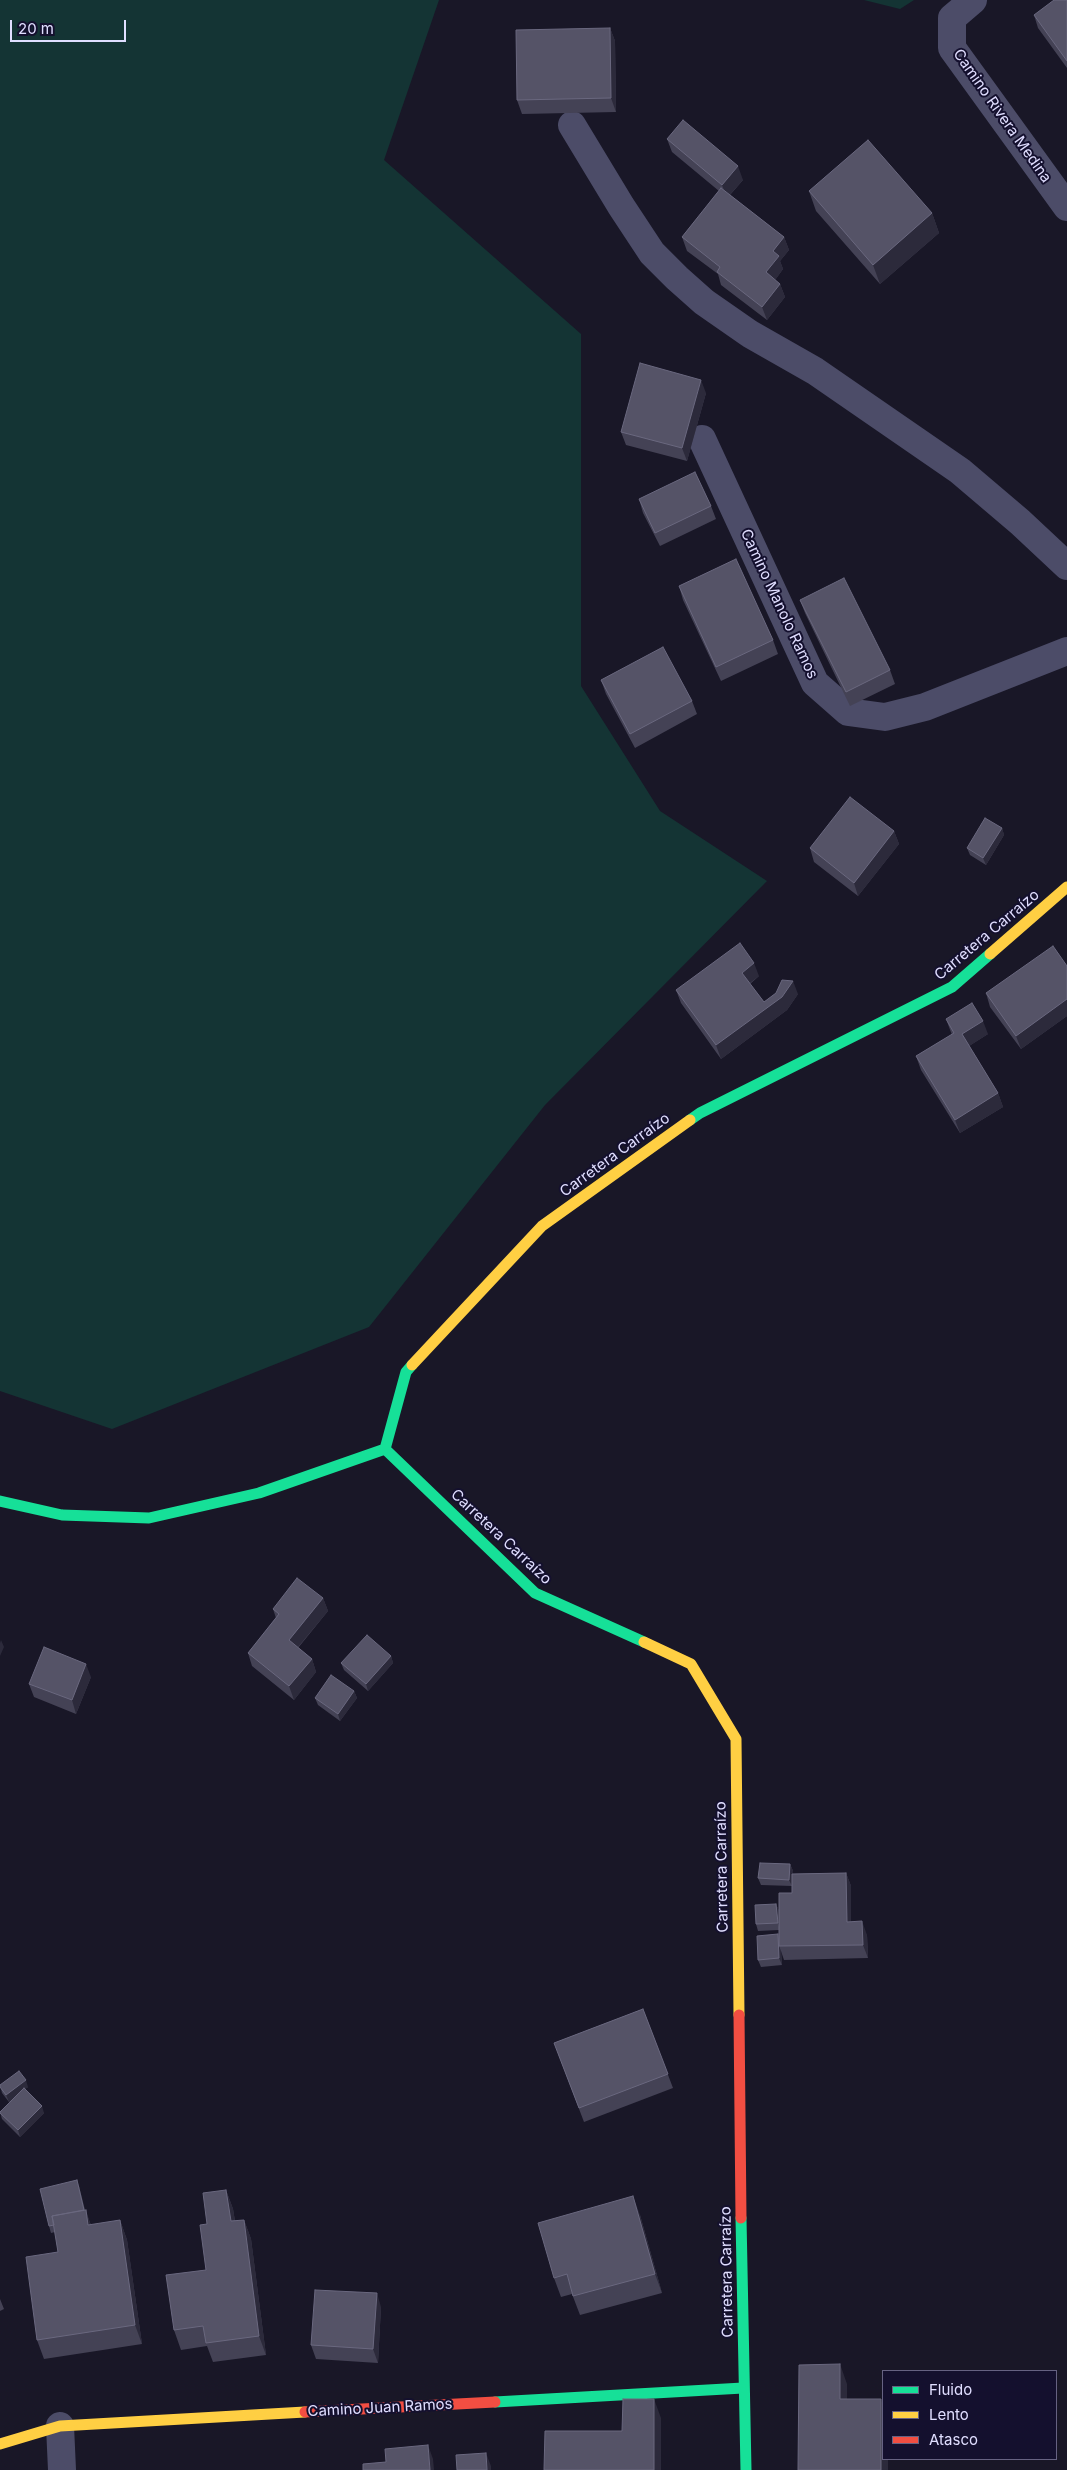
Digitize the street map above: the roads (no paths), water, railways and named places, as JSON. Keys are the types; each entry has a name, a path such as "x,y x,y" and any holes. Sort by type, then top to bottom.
{"street":[{"name":"Camino Rivera Medina","path":"973,0 952,18 952,48 1067,207"},
{"path":"572,124 621,206 652,252 677,278 704,302 750,334 815,371 960,470 1035,535 1067,566"},
{"name":"Camino Manolo Ramos","path":"702,439 815,683 848,712 885,717 925,707 1067,651"},
{"name":"Carretera Carraízo","path":"746,2470 743,2388 736,1739 691,1664 535,1593 385,1448 406,1372 542,1226 700,1113 952,987 1067,887"},
{"path":"0,1501 62,1515 149,1518 260,1493 385,1448"},
{"name":"Camino Juan Ramos","path":"0,2444 60,2426 743,2388"},
{"path":"60,2426 62,2470"}]}
